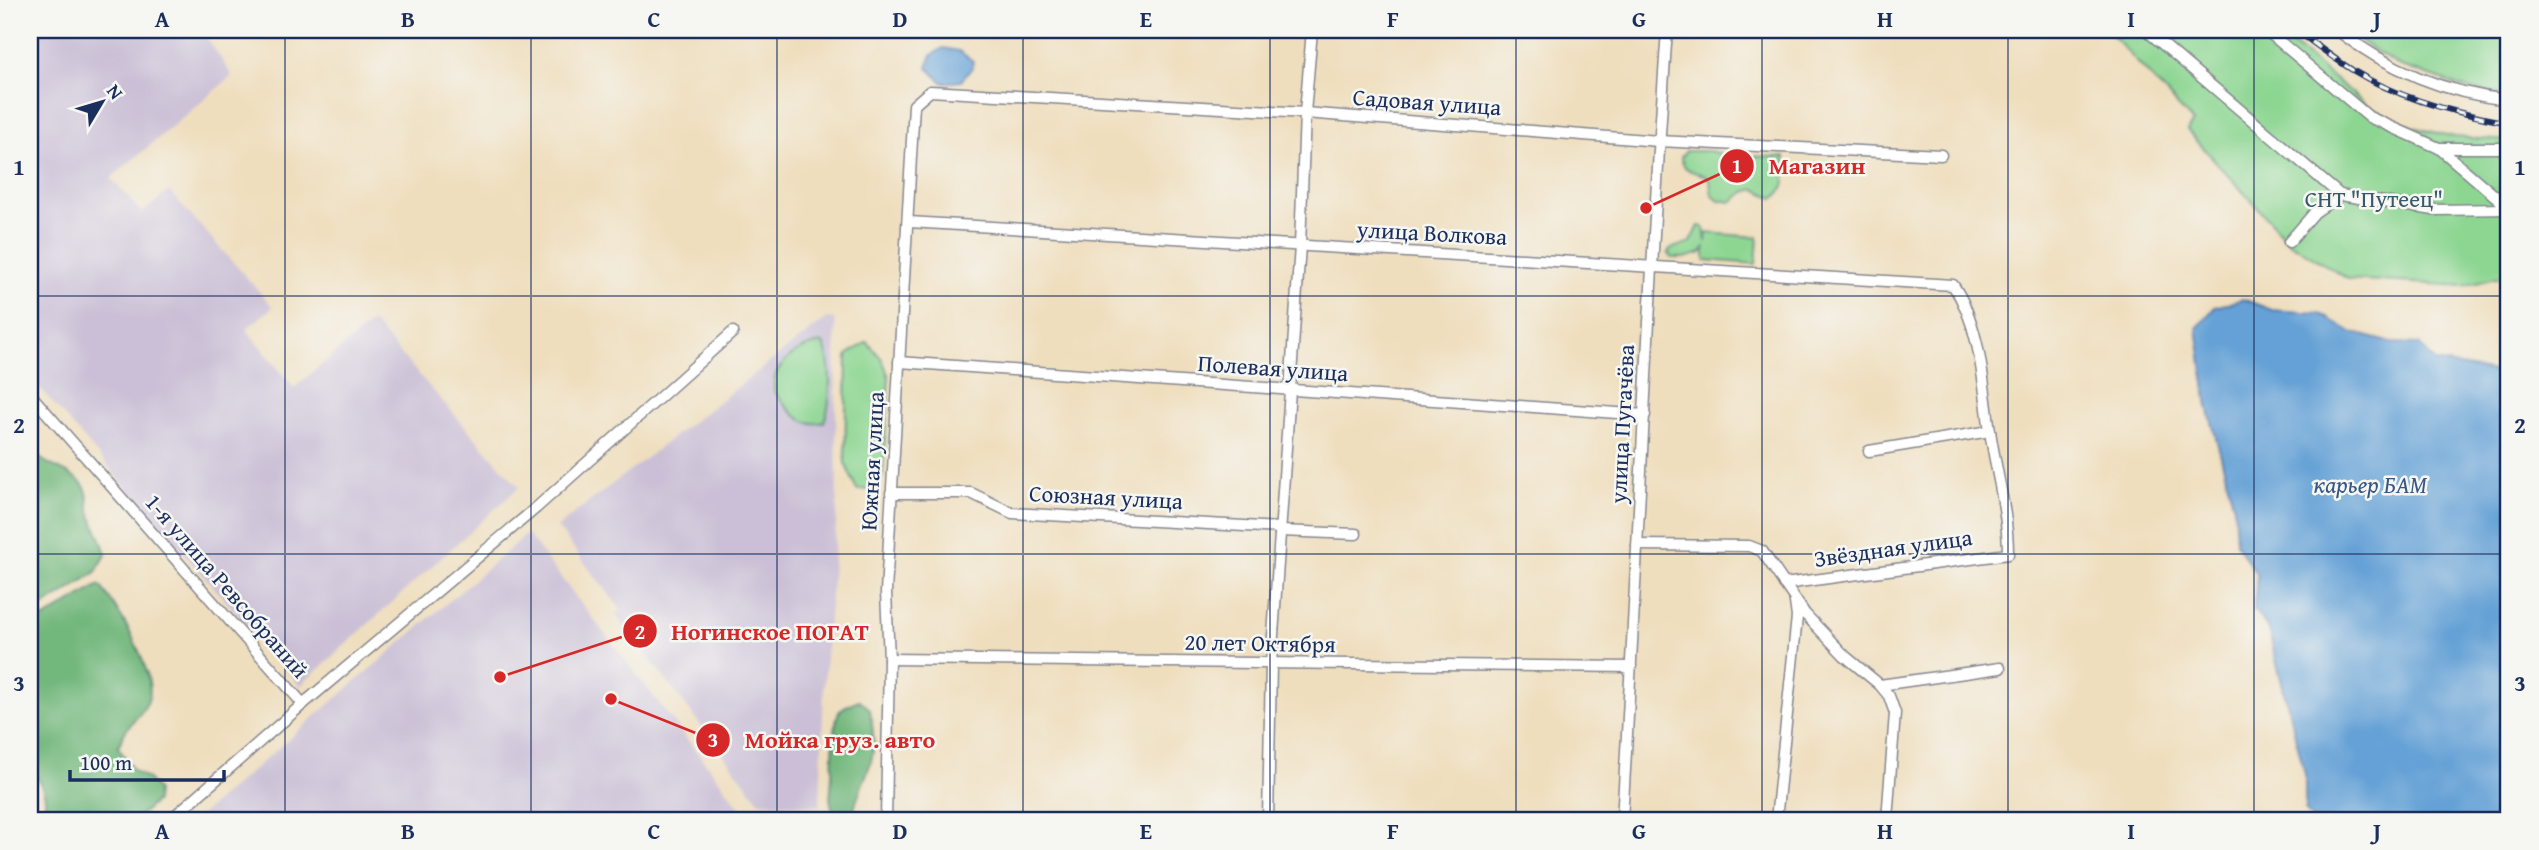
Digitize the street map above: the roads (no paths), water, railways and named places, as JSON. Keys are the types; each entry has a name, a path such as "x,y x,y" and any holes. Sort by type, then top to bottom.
{"street":[{"path":"1269,820 1271,664 1312,30"},
{"name":"улица Пугачёва","path":"1622,820 1645,415 1650,267 1667,30"},
{"path":"2146,30 2340,195 2434,209 2509,209"},
{"path":"2266,30 2369,117 2439,148 2509,209"},
{"path":"2337,30 2364,51 2395,69 2476,97 2509,100"},
{"name":"Садовая улица","path":"915,105 930,91 1305,113 1659,141 1941,155"},
{"name":"Южная улица","path":"886,820 889,659 886,592 915,105"},
{"path":"2439,148 2509,148"},
{"path":"2289,242 2315,212 2340,195"},
{"name":"улица Волкова","path":"909,222 1953,285 1972,330 1990,431"},
{"path":"303,704 529,514 733,332"},
{"name":"Полевая улица","path":"899,362 1645,415"},
{"name":"1-я улица Ревсобраний","path":"30,394 303,704 170,820"},
{"path":"1869,451 1990,431"},
{"name":"Звёздная улица","path":"1784,584 2008,554 2008,529 1990,431"},
{"name":"Союзная улица","path":"891,493 971,493 1012,513 1356,534"},
{"path":"1637,545 1749,546 1762,551 1805,614 1845,656 1889,696 1895,713 1887,820"},
{"path":"1776,820 1797,617 1795,599"},
{"name":"20 лет Октября","path":"889,659 1631,667"},
{"path":"1880,685 2000,668"}],"water":[{"path":"943,48 959,51 973,61 972,68 961,81 943,83 927,67 932,55"},
{"name":"карьер БАМ","path":"2243,299 2272,310 2319,313 2351,332 2392,343 2419,344 2435,362 2495,372 2509,382 2509,820 2313,820 2305,810 2305,774 2268,628 2254,610 2257,575 2236,543 2234,507 2208,407 2197,328 2215,307"}],"railway":[{"path":"2296,30 2371,81 2450,110 2509,123"}],"place":[{"name":"Магазин","path":"1646,208"},
{"name":"Ногинское ПОГАТ","path":"500,677"},
{"name":"Мойка груз. авто","path":"611,699"}],"park label":[{"name":"СНТ \"Путеец\"","path":"2374,199"}]}
